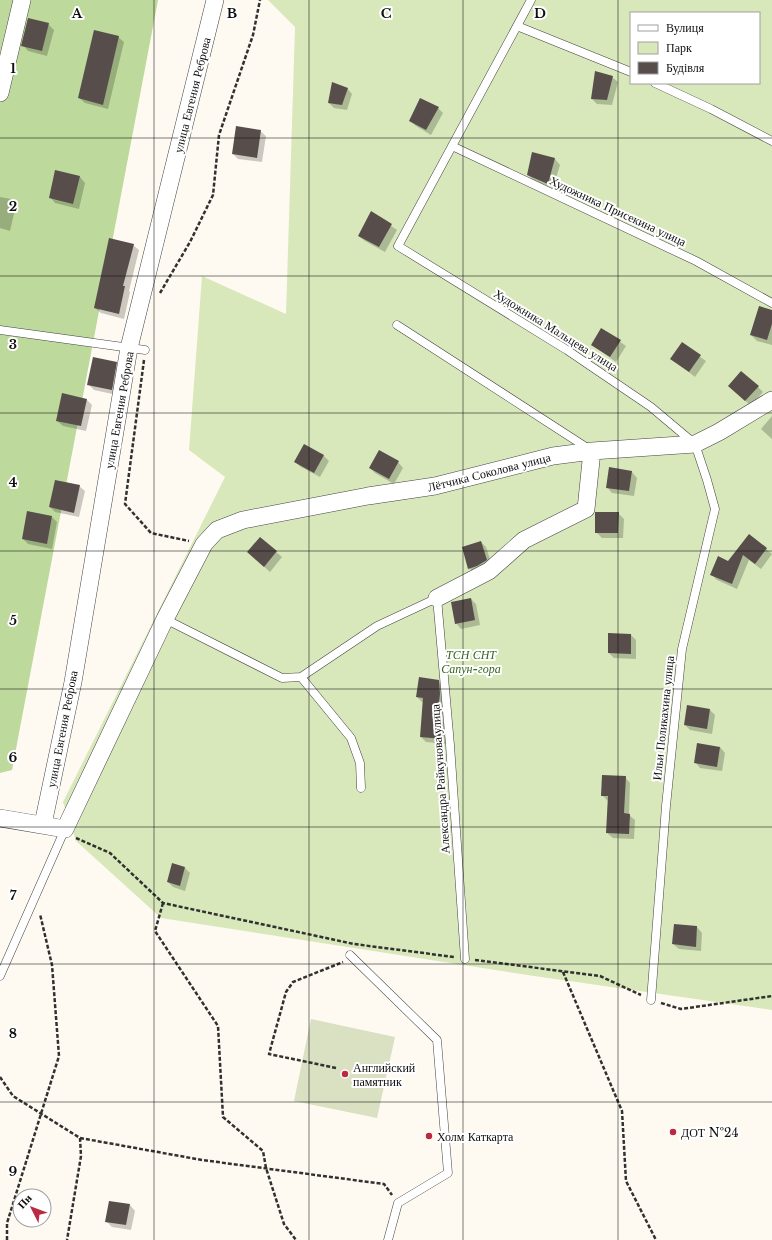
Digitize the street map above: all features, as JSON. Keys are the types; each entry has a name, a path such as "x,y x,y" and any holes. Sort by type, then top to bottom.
{"street":[{"path":"0,92 22,0"},
{"name":"улица Евгения Реброва","path":"43,824 73,682 137,349 215,0"},
{"name":"Лётчика Соколова улица","path":"65,829 165,619 204,544 217,530 244,520 368,496 435,486 553,456 592,451 695,444 719,432 772,400"},
{"path":"437,598 489,571 524,540 586,509 592,451"},
{"path":"0,818 43,824 65,829"}],"lane":[{"path":"452,146 531,0"},
{"path":"516,26 606,60 630,72"},
{"path":"657,84 711,109 772,141"},
{"name":"Художника Мальцева улица","path":"452,146 398,246 580,359 651,407 695,444"},
{"name":"Художника Присекина улица","path":"452,146 696,261 772,303"},
{"path":"396,325 592,451"},
{"path":"0,330 137,349"},
{"name":"Ильи Поликахина улица","path":"650,1000 666,806 682,649 715,509 695,444"},
{"path":"165,619 282,678 301,677 377,626 437,598"},
{"name":"Александра Райкунова улица","path":"437,598 449,730 465,959"},
{"path":"301,677 351,738 360,762 361,788"},
{"path":"0,976 65,829"},
{"path":"350,954 437,1040 448,1174 398,1203 388,1240"}],"path":[{"path":"156,299 190,242 213,195 219,135 253,34 260,0"},
{"path":"137,349 125,504 151,534 204,544"},
{"path":"65,829 76,838 110,853 163,903 354,944 600,976 650,1000 681,1008 772,996"},
{"path":"7,1240 7,1223 59,1056 52,964 35,896"},
{"path":"163,903 155,931 218,1026 223,1117 263,1151 266,1168 284,1224 296,1240"},
{"path":"336,1068 269,1054 286,992 293,982 348,961 354,944"},
{"path":"563,971 622,1111 626,1181 656,1240"},
{"path":"0,1076 13,1096 80,1138 202,1160 384,1184 398,1203"},
{"path":"67,1240 81,1156 80,1138"}],"green space":[{"path":"0,0 158,0 12,770 0,773"},
{"name":"ТСН СНТ Сапун-гора","path":"268,0 772,0 772,1010 534,976 161,918 76,841 63,802 225,477 189,450 202,276 286,314 295,27"},
{"path":"311,1019 395,1037 377,1118 294,1101"}],"building":[{"path":"28,18 49,23 42,51 21,46"},
{"path":"94,30 119,36 103,105 78,98"},
{"path":"595,71 613,76 607,100 591,99"},
{"path":"332,82 348,88 342,105 328,103"},
{"path":"420,98 439,107 426,130 409,121"},
{"path":"236,126 261,130 257,158 232,154"},
{"path":"532,152 555,158 548,184 527,175"},
{"path":"55,170 80,176 73,204 49,198"},
{"path":"371,211 392,224 379,247 358,236"},
{"path":"109,238 134,244 123,286 125,286 119,314 94,308"},
{"path":"759,306 772,310 772,324 767,340 750,335"},
{"path":"601,328 621,340 610,357 591,345"},
{"path":"682,342 701,355 689,372 670,359"},
{"path":"93,357 117,362 112,390 87,385"},
{"path":"741,371 759,386 745,401 728,386"},
{"path":"62,393 87,399 81,426 56,421"},
{"path":"304,444 324,455 314,473 294,462"},
{"path":"379,450 399,461 389,479 369,468"},
{"path":"609,467 632,471 629,491 606,488"},
{"path":"55,480 80,485 74,513 49,507"},
{"path":"27,511 52,516 47,544 22,539"},
{"path":"595,512 619,512 618,533 595,533"},
{"path":"749,534 767,548 755,564 743,555 732,584 710,575 718,556 728,561"},
{"path":"260,537 277,551 264,567 247,552"},
{"path":"481,541 487,560 468,569 462,547"},
{"path":"471,598 475,620 455,624 451,602"},
{"path":"608,633 631,634 631,654 608,653"},
{"path":"419,677 439,680 440,694 437,718 442,719 443,739 420,737 423,698 416,697"},
{"path":"687,705 710,709 707,729 684,725"},
{"path":"697,743 720,747 717,767 694,763"},
{"path":"602,775 626,776 624,813 630,814 629,834 606,833 608,796 601,796"},
{"path":"172,863 185,867 180,886 167,882"},
{"path":"674,924 697,926 696,947 672,944"},
{"path":"109,1201 130,1204 126,1225 105,1222"}],"place":[{"name":"Английский памятник","path":"345,1074"},
{"name":"ДОТ №24","path":"673,1132"},
{"name":"Холм Каткарта","path":"429,1136"}]}
